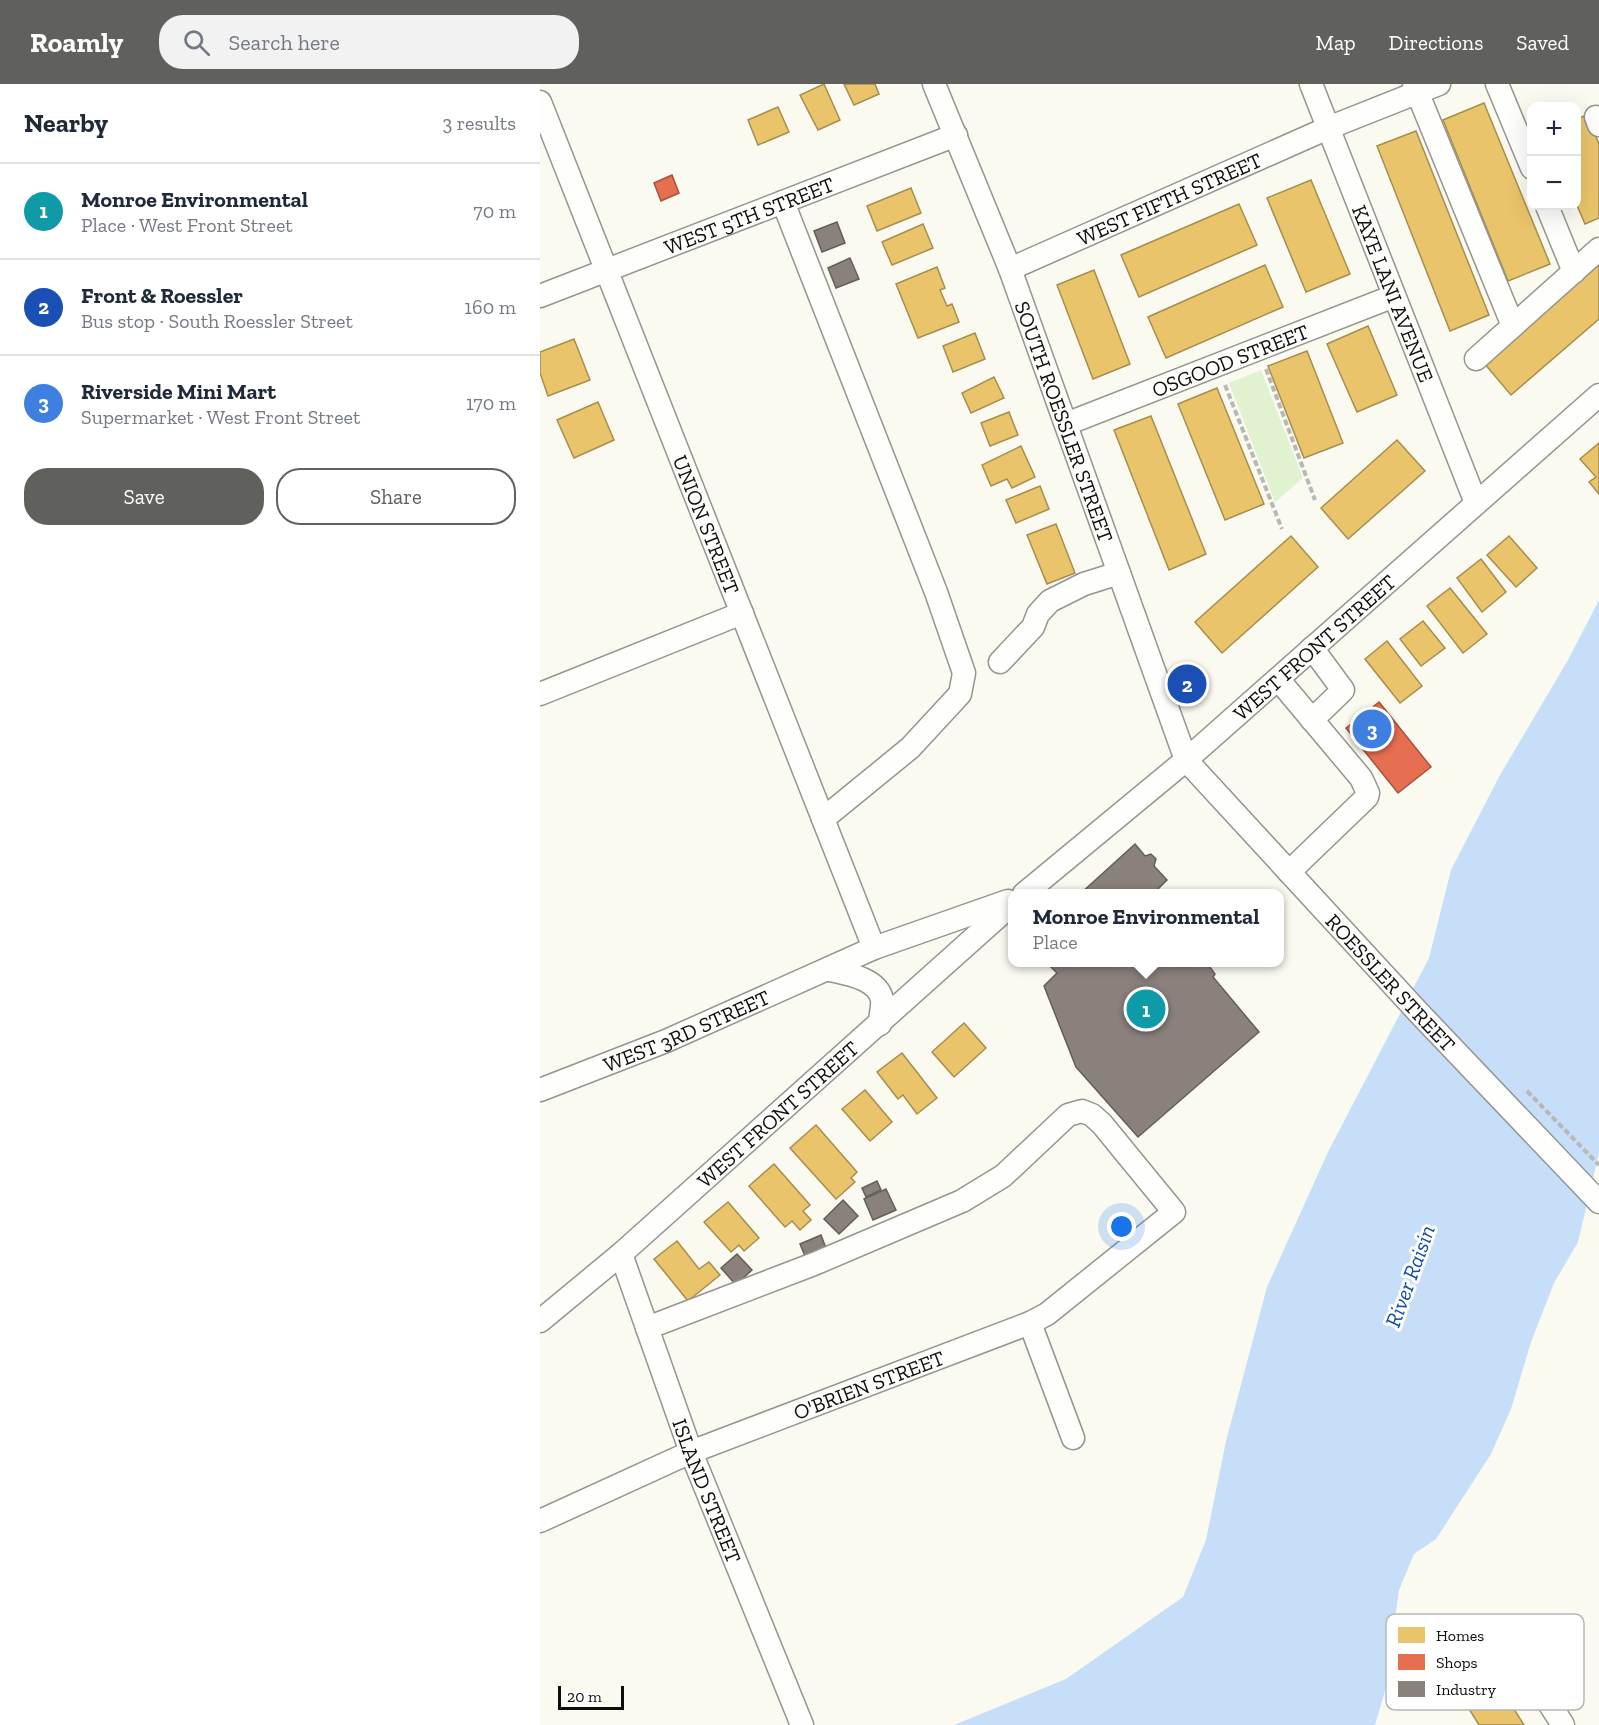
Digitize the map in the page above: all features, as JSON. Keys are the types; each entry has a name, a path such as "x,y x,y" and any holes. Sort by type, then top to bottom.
{"street":[{"name":"SOUTH ROESSLER STREET","path":"934,84 1011,269 1186,760"},
{"name":"KAYE LANI AVENUE","path":"1311,84 1476,503"},
{"name":"WEST FIFTH STREET","path":"1011,269 1416,88 1439,84"},
{"path":"1497,84 1527,156"},
{"path":"1416,88 1513,326"},
{"name":"UNION STREET","path":"540,102 874,948"},
{"name":"WEST 5TH STREET","path":"540,296 956,135"},
{"path":"783,202 936,592 964,673 960,694 910,748 823,819"},
{"path":"1549,210 1574,272"},
{"path":"1476,359 1599,249"},
{"name":"OSGOOD STREET","path":"1066,424 1394,296"},
{"name":"WEST FRONT STREET","path":"1030,889 1186,760 1599,395"},
{"path":"1000,662 1033,627 1038,614 1050,601 1084,584 1119,573"},
{"path":"540,694 742,613"},
{"path":"1312,648 1343,690 1312,720"},
{"path":"1278,679 1361,778 1368,793 1367,797 1289,872"},
{"name":"ROESSLER STREET","path":"1186,760 1599,1202"},
{"name":"WEST 3RD STREET","path":"540,1090 666,1041 830,970 874,948 1008,903"},
{"name":"WEST FRONT STREET","path":"540,1321 621,1254 880,1024 1008,906"},
{"path":"830,970 857,977 874,986 882,999 880,1024"},
{"name":"O'BRIEN STREET","path":"540,1521 691,1452 1030,1323 1047,1314 1174,1212 1102,1124 1092,1115 1082,1111 1068,1115 1052,1128 1035,1149 1003,1176 962,1201 814,1264 647,1328"},
{"name":"ISLAND STREET","path":"621,1254 691,1452 802,1725"},
{"path":"1030,1323 1073,1438"},
{"path":"1553,1710 1563,1725"}],"path":[{"path":"1258,349 1315,500"},
{"path":"1216,365 1281,529"}],"green space":[{"path":"1261,370 1303,478 1275,502 1229,383"}],"water":[{"name":"River Raisin","path":"1599,600 1599,1153 1578,1242 1554,1283 1531,1342 1511,1409 1491,1454 1436,1539 1414,1554 1399,1590 1396,1614 1386,1614 1386,1684 1375,1725 954,1725 1066,1679 1183,1597 1206,1540 1226,1441 1267,1287 1328,1152 1429,958 1451,870 1500,775 1568,660"}],"building: Homes":[{"path":"824,84 840,120 818,130 800,95"},
{"path":"844,84 875,84 879,94 854,105"},
{"path":"1484,103 1550,264 1508,281 1443,120"},
{"path":"778,107 789,132 758,145 748,120"},
{"path":"1587,115 1599,144 1599,218 1585,224 1579,210 1581,210 1581,117"},
{"path":"1416,131 1489,315 1450,331 1377,146"},
{"path":"1311,180 1350,274 1306,292 1267,198"},
{"path":"911,188 921,213 877,231 867,206"},
{"path":"1239,204 1257,245 1139,297 1121,255"},
{"path":"923,224 933,248 892,265 882,242"},
{"path":"1599,264 1599,319 1511,395 1484,363"},
{"path":"1265,265 1283,307 1166,358 1148,317"},
{"path":"937,267 945,288 940,290 947,306 952,304 959,322 918,338 896,284"},
{"path":"1094,270 1130,364 1093,379 1057,285"},
{"path":"1368,326 1397,395 1357,412 1327,344"},
{"path":"975,333 985,359 953,372 943,346"},
{"path":"574,339 590,380 548,396 540,373 540,352"},
{"path":"1307,351 1343,443 1304,458 1268,366"},
{"path":"994,377 1004,398 971,413 962,393"},
{"path":"1217,388 1264,504 1225,520 1178,404"},
{"path":"598,402 614,440 574,458 557,420"},
{"path":"1009,412 1018,435 990,446 981,423"},
{"path":"1151,416 1206,554 1169,570 1114,430"},
{"path":"1397,440 1425,471 1348,539 1321,508"},
{"path":"1599,443 1599,494 1589,482 1596,477 1580,459"},
{"path":"1021,446 1035,477 1012,488 1007,479 991,486 982,465"},
{"path":"1040,486 1049,509 1016,523 1006,500"},
{"path":"1056,524 1075,573 1047,584 1027,535"},
{"path":"1291,536 1318,567 1222,653 1195,622"},
{"path":"1509,536 1537,568 1516,587 1487,555"},
{"path":"1481,559 1506,592 1482,612 1457,578"},
{"path":"1450,588 1487,634 1463,653 1427,606"},
{"path":"1423,621 1445,648 1421,666 1400,639"},
{"path":"1387,641 1422,686 1400,703 1365,659"},
{"path":"964,1023 986,1048 954,1077 932,1052"},
{"path":"902,1053 937,1098 917,1114 903,1095 898,1099 877,1072"},
{"path":"865,1090 892,1122 870,1141 842,1109"},
{"path":"816,1125 857,1172 851,1178 855,1182 836,1199 790,1148"},
{"path":"774,1164 810,1205 803,1211 811,1220 800,1230 792,1221 785,1227 749,1186"},
{"path":"728,1202 759,1238 744,1251 739,1245 731,1252 704,1222"},
{"path":"677,1241 699,1269 709,1262 720,1275 688,1301 654,1259"},
{"path":"1470,1710 1515,1710 1524,1725 1479,1725"}],"building: Shops":[{"path":"672,175 679,193 661,201 654,183"},
{"path":"1379,702 1431,767 1398,793 1346,728"}],"building: Industry":[{"path":"837,222 845,243 822,252 814,231"},
{"path":"850,258 859,279 836,288 828,268"},
{"path":"1135,844 1145,856 1151,854 1156,859 1154,866 1167,880 1158,889 1086,889"},
{"path":"1051,967 1210,967 1215,974 1213,977 1259,1032 1138,1137 1076,1067 1044,986 1057,973"},
{"path":"877,1181 881,1190 866,1197 862,1188"},
{"path":"886,1189 896,1210 873,1220 864,1199"},
{"path":"843,1200 858,1216 839,1234 824,1219"},
{"path":"821,1235 826,1248 805,1256 800,1244"},
{"path":"737,1254 752,1270 736,1285 721,1268"}],"place":[{"name":"Front & Roessler","path":"1187,684"},
{"name":"Riverside Mini Mart","path":"1372,729"},
{"name":"Monroe Environmental","path":"1146,1009"}]}
